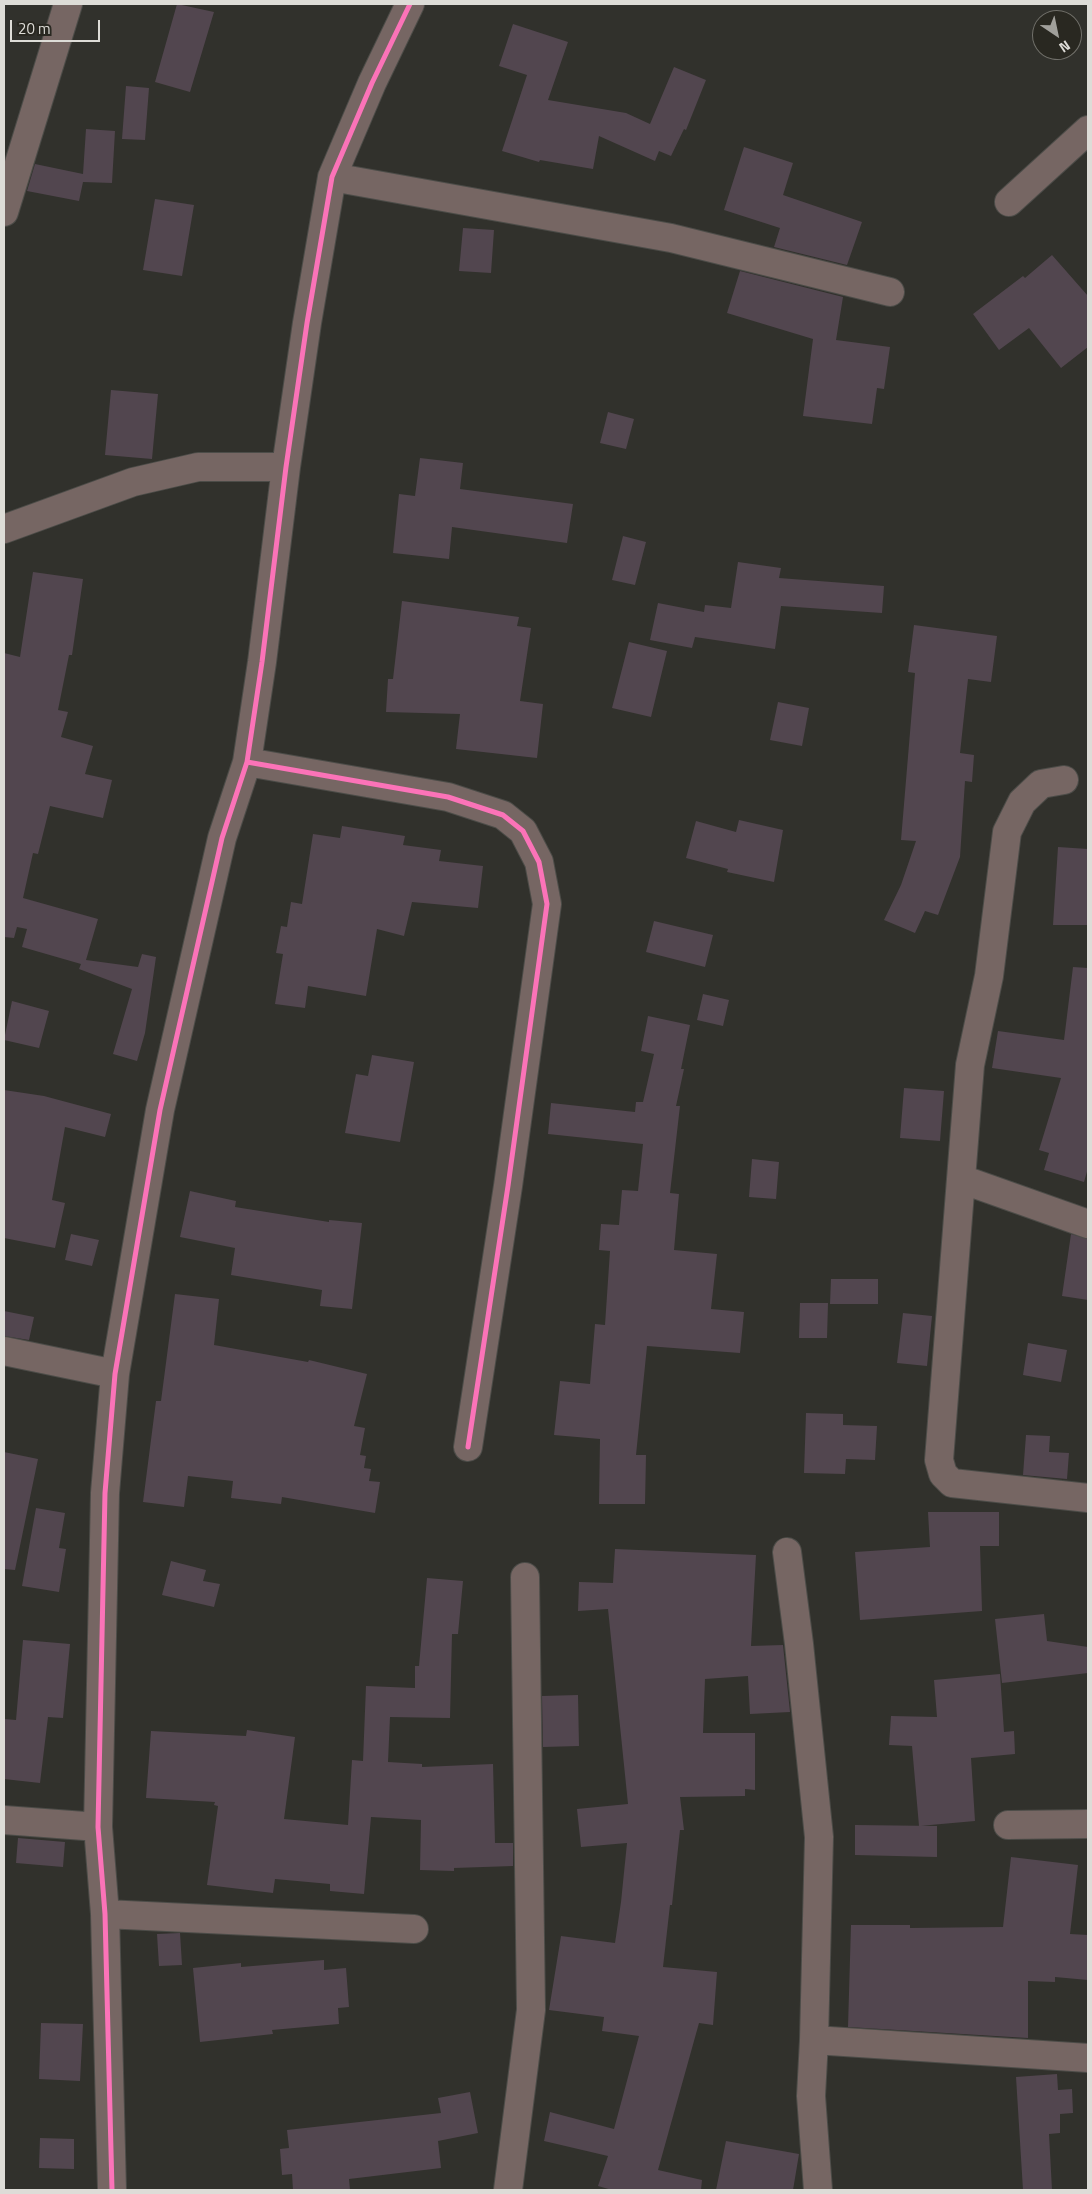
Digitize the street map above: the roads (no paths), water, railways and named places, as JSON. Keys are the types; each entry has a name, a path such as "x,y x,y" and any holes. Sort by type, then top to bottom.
{"street":[{"path":"4,212 68,4"},
{"path":"112,2190 105,1914 98,1827 105,1493 115,1374 160,1110 222,838 247,762 262,662 286,467 307,323 332,177 372,83 410,4"},
{"path":"1009,202 1088,130"},
{"path":"332,177 671,238 890,292"},
{"path":"4,529 133,482 198,467 286,467"},
{"path":"247,762 448,797 503,815 523,831 539,862 548,904 507,1196 468,1447"},
{"path":"1064,780 1041,784 1022,802 1007,832 989,976 970,1065 939,1460 942,1474 952,1483 1088,1498"},
{"path":"961,1179 1088,1224"},
{"path":"4,1351 115,1374"},
{"path":"787,1552 799,1644 819,1837 811,2096 818,2190"},
{"path":"508,2190 531,2010 525,1577"},
{"path":"4,1820 98,1827"},
{"path":"1008,1825 1088,1824"},
{"path":"105,1914 414,1930"},
{"path":"814,2040 1088,2058"}]}
